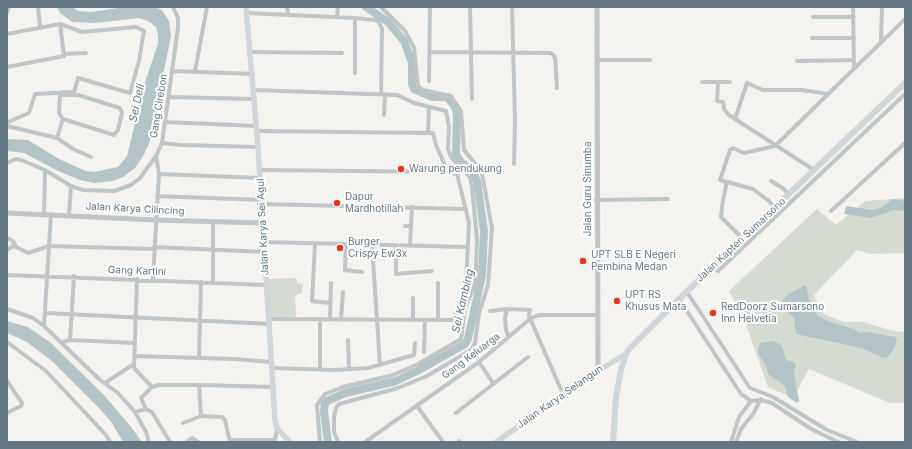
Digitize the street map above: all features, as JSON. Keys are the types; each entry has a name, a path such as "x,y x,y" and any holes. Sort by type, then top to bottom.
{"highway":[{"name":"Jalan Kapten Sumarsono","path":"613,442 616,397 626,354 632,345 712,268 777,211 789,195 814,170 845,146 905,83"}],"main road":[{"name":"Jalan Karya Sei Agul","path":"246,10 257,129 266,285 273,365 275,420 277,428"},
{"name":"Jalan Karya Selangun","path":"496,442 503,440 563,394 598,370 626,354"},
{"path":"277,428 290,442"}],"street":[{"path":"7,13 9,7"},
{"path":"38,7 40,26"},
{"name":"Gang Cirebon","path":"7,163 18,160 45,170 71,186 83,190 114,191 131,185 140,178 156,156 162,143 178,28 178,18 173,7"},
{"path":"195,71 207,7"},
{"path":"287,7 288,14"},
{"path":"337,17 338,7"},
{"path":"338,442 334,432 334,417 336,408 339,404 398,388 427,376 471,350 475,343 479,313 488,285 492,228 482,174 478,166 464,150 461,111 451,96 422,90 418,86 414,48 405,31 380,7"},
{"path":"429,81 430,7"},
{"path":"470,7 472,98"},
{"path":"512,7 515,120 514,164"},
{"name":"Jalan Guru Sinumba","path":"597,7 596,200 598,370"},
{"path":"853,7 854,67"},
{"path":"882,7 882,41"},
{"path":"246,10 355,18 375,20 379,22 382,29 384,115"},
{"path":"813,17 854,17"},
{"path":"355,18 355,73"},
{"path":"905,19 854,67 775,146 744,153 731,148 720,179 753,189 761,194 777,211 845,146 905,94"},
{"path":"60,24 64,54"},
{"path":"7,34 40,26 60,24 82,32 136,27 142,29 144,34 131,91 122,92 78,78 74,92 35,94 29,113 8,123"},
{"path":"812,38 854,38"},
{"path":"250,52 342,53"},
{"path":"430,52 550,53 554,55 557,88"},
{"path":"7,67 62,57 64,54 86,53"},
{"path":"597,60 650,60"},
{"path":"797,61 854,60"},
{"path":"172,71 252,74"},
{"path":"702,82 730,82"},
{"path":"718,82 717,101 723,102 725,112 814,170"},
{"path":"735,119 747,83 763,90 802,90 828,94"},
{"path":"254,90 396,95 414,103 448,111 448,149 451,157 470,177 477,240 475,284 466,308 461,339 418,364 393,375 343,387 325,394 317,405 320,442"},
{"path":"60,95 78,95 120,108 122,113 118,130 114,136 63,119 59,113 60,95"},
{"path":"169,97 254,99"},
{"path":"428,133 429,107"},
{"path":"57,138 63,119"},
{"path":"165,122 257,129 434,134 436,145 448,172"},
{"path":"8,123 57,138 73,149 91,157"},
{"path":"162,143 181,145 258,147"},
{"path":"831,211 905,143"},
{"path":"153,279 155,220 159,174 156,156"},
{"path":"44,214 45,170"},
{"path":"45,313 200,320 270,321 320,318 341,320 451,320 456,317 465,289 468,246 468,223 466,209 458,184 458,174 448,172 260,170"},
{"path":"159,174 260,178"},
{"path":"771,181 784,189 789,195"},
{"path":"727,182 721,216 744,241"},
{"path":"69,215 71,186"},
{"path":"157,196 262,202 466,209"},
{"path":"596,200 668,199"},
{"path":"410,246 412,207"},
{"name":"Jalan Karya Cilincing","path":"7,212 155,220 263,223"},
{"path":"44,326 51,214"},
{"path":"213,222 213,282"},
{"path":"405,226 411,226"},
{"path":"7,238 14,242 14,246 28,253 49,246 214,249 264,252"},
{"path":"264,242 396,246 468,246"},
{"path":"315,244 312,301 330,302"},
{"path":"346,244 345,270 362,272"},
{"path":"372,245 380,365"},
{"path":"7,250 14,246"},
{"path":"396,246 396,274 432,271"},
{"name":"Gang Kartini","path":"7,275 153,279 266,285"},
{"path":"70,340 75,314 74,276"},
{"path":"137,279 134,364 136,372 152,387"},
{"path":"199,358 201,282"},
{"path":"330,319 331,283"},
{"path":"438,283 438,320"},
{"path":"341,320 343,292"},
{"path":"687,292 750,388 773,397 827,430 857,442"},
{"path":"413,298 413,320"},
{"path":"679,299 737,390 743,396 751,401 760,400 772,403 811,429 838,442"},
{"path":"7,308 33,318 44,326 105,383 118,393 135,412 146,432 149,442"},
{"path":"507,309 505,318 506,330 509,337"},
{"path":"490,311 507,309 530,310 529,316 563,394"},
{"path":"531,318 539,315 597,315"},
{"path":"320,318 320,369"},
{"name":"Gang Keluarga","path":"365,442 479,362 531,318"},
{"path":"424,352 425,320"},
{"path":"62,342 70,340 135,343"},
{"path":"348,340 349,370"},
{"path":"7,342 46,371 110,442"},
{"path":"135,356 199,358 320,369 349,370 368,368 414,355 415,343"},
{"path":"715,354 724,348"},
{"path":"456,413 528,357"},
{"path":"479,362 493,383"},
{"path":"105,383 134,364"},
{"path":"7,380 22,404 21,406 7,413"},
{"path":"170,442 156,415 146,409 141,398 152,387 159,385 199,385 274,387"},
{"path":"199,385 201,416"},
{"path":"743,396 750,388"},
{"path":"736,442 741,429 754,414 764,394"},
{"path":"731,442 739,417 751,401"},
{"path":"417,406 443,442"},
{"path":"135,412 146,409"},
{"path":"183,422 201,416 224,418 229,442 275,440 277,428"},
{"path":"187,442 192,438 198,442"}],"shaded area":[{"path":"57,7 72,7 78,11 91,12 125,7 154,7 162,10 169,21 171,36 149,144 135,168 123,177 113,181 94,183 80,180 56,170 24,153 7,151 7,139 28,140 59,159 86,171 94,172 118,167 127,156 145,82 158,44 156,27 150,22 139,18 95,23 72,22 60,13"},
{"path":"905,198 905,253 870,254 857,250 814,295 824,314 844,322 863,322 894,331 905,332 905,403 890,403 809,369 793,398 768,387 743,316 729,291 817,209 836,225 865,201"},
{"path":"893,199 905,201 905,211 895,210 871,218 844,214 846,206 872,210 880,208"},
{"path":"296,278 297,283 303,284 302,293 295,295 296,317 271,318 268,279"},
{"path":"806,285 809,299 818,316 828,321 854,329 860,333 867,332 895,337 897,340 894,349 888,356 883,358 861,348 796,334 794,318 786,310 782,300 789,294"},
{"path":"7,321 28,327 51,343 104,395 142,442 123,442 112,423 99,408 53,362 27,342 7,333"},
{"path":"772,341 782,346 786,360 794,362 796,365 794,372 799,401 797,403 788,397 785,386 768,374 766,366 758,353 758,347 761,343"}],"waterway":[{"name":"Sei Kambing","path":"328,442 324,412 325,402 345,393 396,381 465,344 468,339 482,275 484,231 477,181 472,171 460,161 456,155 457,113 454,105 447,97 432,97 414,89 412,84 412,63 404,41 388,22 366,7"}],"place":[{"name":"Warung pendukung","path":"401,169"},
{"name":"Dapur Mardhotillah","path":"337,203"},
{"name":"Burger Crispy Ew3x","path":"340,248"},
{"name":"UPT SLB E Negeri Pembina Medan","path":"583,261"},
{"name":"UPT RS Khusus Mata","path":"617,301"},
{"name":"RedDoorz Sumarsono Inn Helvetia","path":"713,313"}],"water label":[{"name":"Sei Deli","path":"137,103"}]}
